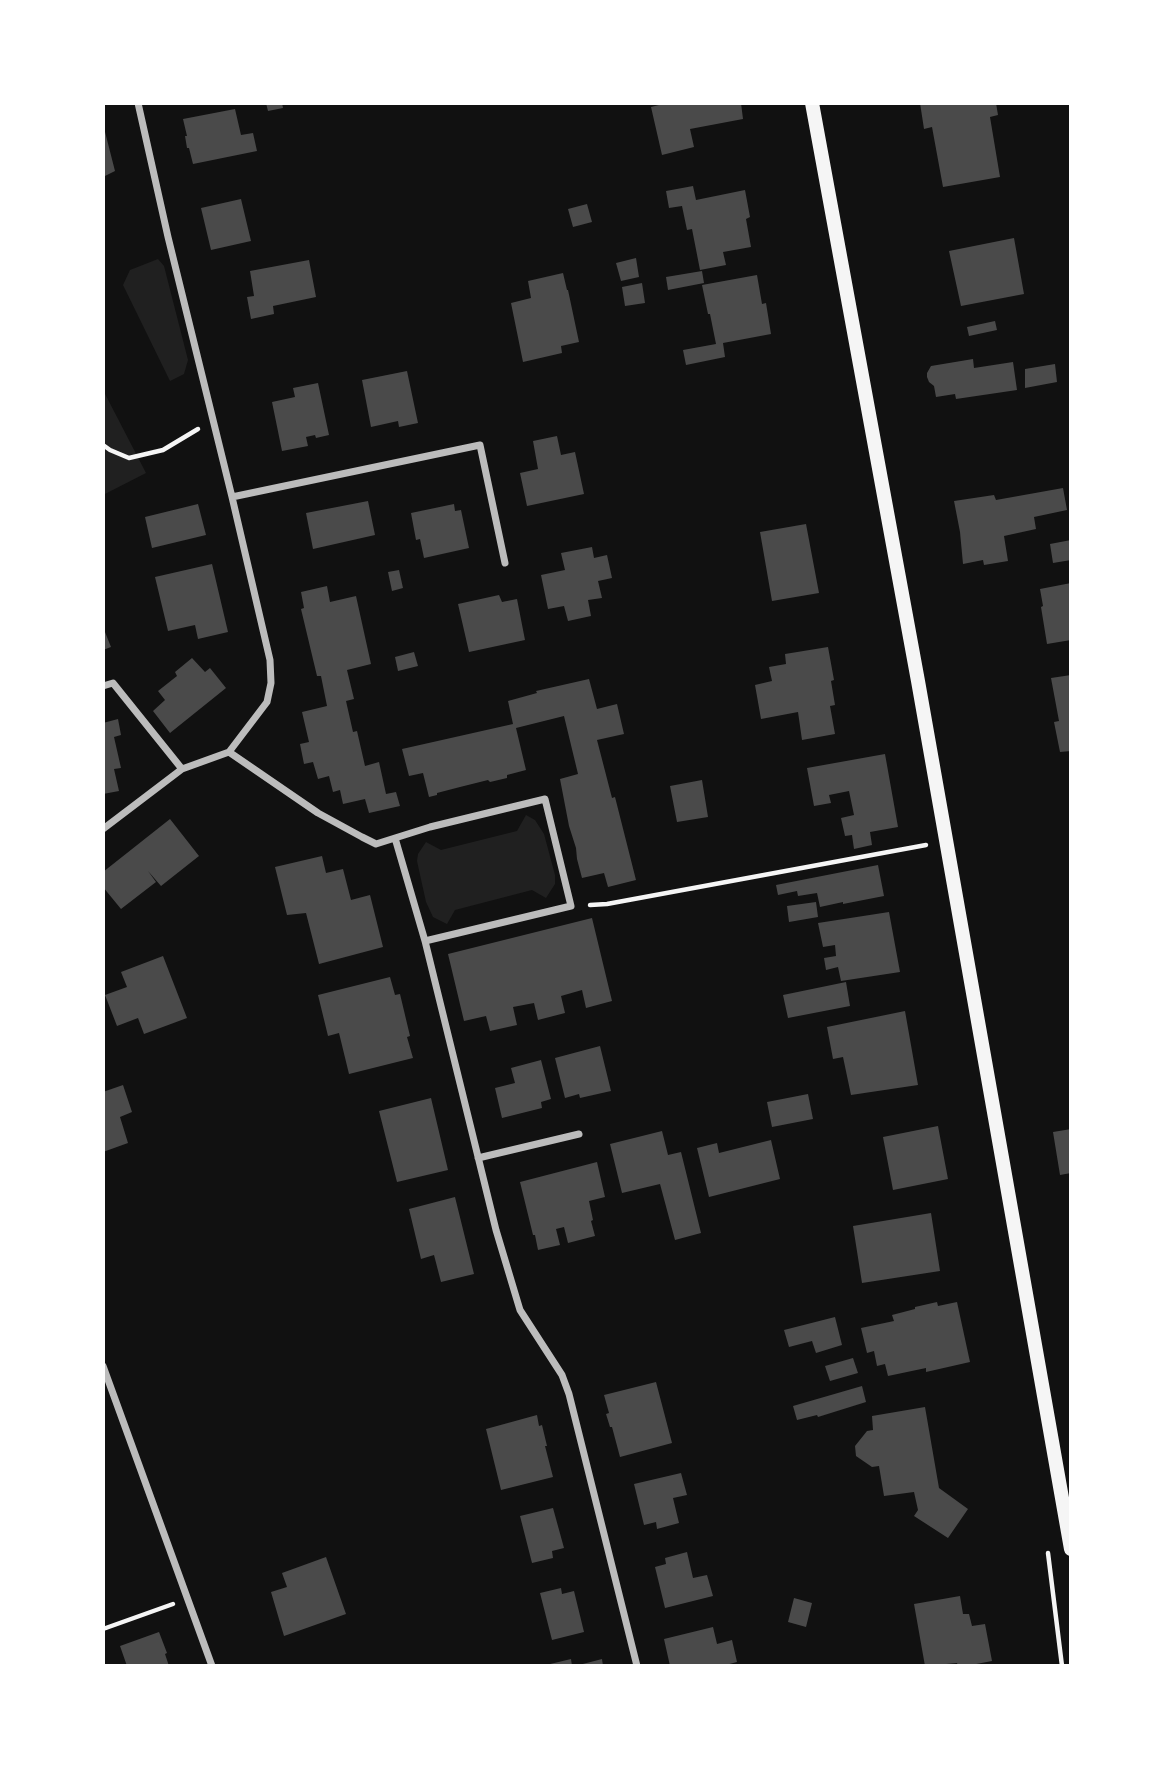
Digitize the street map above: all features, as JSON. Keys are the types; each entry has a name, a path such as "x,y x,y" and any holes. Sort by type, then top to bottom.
{"main road":[{"path":"812,103 1071,1549"}],"street":[{"path":"103,830 182,769 229,752 267,702 271,683 270,660 167,237 138,103"},
{"path":"232,497 480,445 505,563"},
{"path":"103,686 113,683 182,769"},
{"path":"229,752 318,813 376,844 430,827 545,799 571,906 425,941"},
{"path":"396,838 425,941 496,1230 520,1310 562,1375 569,1394 637,1666"},
{"path":"478,1158 579,1134"},
{"path":"103,1366 212,1666"}],"path":[{"path":"103,445 129,458 147,454 163,450 213,420"},
{"path":"571,906 607,904 946,842"},
{"path":"1048,1546 1047,1560 1062,1666"},
{"path":"103,1629 187,1599"}],"shaded area":[{"path":"158,259 164,266 188,360 184,374 170,381 123,285 130,270"},
{"path":"103,390 146,473 103,495"},
{"path":"526,815 535,820 544,834 555,875 555,884 546,898 532,890 455,910 447,924 433,917 426,902 417,861 426,842 441,850 517,831"}],"building":[{"path":"266,103 282,103 283,108 268,111"},
{"path":"667,103 741,103 743,119 690,129 694,147 662,155 651,107"},
{"path":"920,103 996,103 998,115 990,117 1000,177 943,187 932,127 924,129"},
{"path":"235,109 241,135 253,133 257,151 193,164 187,148 183,119"},
{"path":"103,124 115,171 103,177"},
{"path":"693,186 696,200 745,190 750,217 746,219 751,247 723,252 726,265 700,270 692,229 687,230 682,206 669,208 666,191"},
{"path":"241,199 251,241 211,250 201,208"},
{"path":"587,204 592,222 573,227 568,209"},
{"path":"1014,238 1024,294 961,306 949,251"},
{"path":"636,258 639,277 621,281 616,263"},
{"path":"309,260 316,297 273,306 274,314 251,319 247,297 254,296 250,271"},
{"path":"702,271 704,283 668,290 666,277"},
{"path":"563,273 579,342 561,346 562,353 523,362 511,303 531,298 528,281"},
{"path":"757,275 762,304 766,303 771,334 723,343 725,357 686,365 683,350 716,344 702,285"},
{"path":"642,283 645,303 625,306 622,287"},
{"path":"995,321 997,330 969,336 967,327"},
{"path":"973,359 974,368 1013,362 1017,390 956,399 955,394 936,397 934,386 927,377 931,366"},
{"path":"1055,364 1057,382 1025,388 1025,369"},
{"path":"407,371 418,423 399,427 398,421 371,427 362,380"},
{"path":"318,383 329,435 306,437 308,446 282,451 272,402 295,397 293,388"},
{"path":"557,436 561,455 575,452 584,494 527,506 520,473 538,469 533,441"},
{"path":"1063,488 1067,510 1034,517 1036,529 1004,536 1008,561 984,565 983,560 963,564 954,501 994,495 996,500"},
{"path":"368,501 375,535 313,549 306,513"},
{"path":"198,504 206,535 152,548 145,517"},
{"path":"454,504 455,511 461,510 469,548 424,558 420,539 416,540 411,513"},
{"path":"806,524 819,593 772,601 760,532"},
{"path":"1071,540 1071,560 1053,563 1050,544"},
{"path":"592,547 594,558 607,555 612,578 598,581 602,598 588,600 591,616 568,621 564,606 548,609 541,575 565,570 561,553"},
{"path":"212,564 228,632 198,639 195,625 168,631 155,577"},
{"path":"399,570 403,588 392,591 388,572"},
{"path":"1071,583 1071,640 1047,644 1040,589"},
{"path":"327,586 330,602 356,596 371,664 347,670 354,699 346,701 353,732 357,731 365,766 379,762 386,794 396,792 400,806 369,813 365,799 343,804 340,790 333,792 329,776 318,779 313,762 304,764 300,744 309,742 302,712 327,706 301,609 304,608 301,592"},
{"path":"499,595 502,602 517,599 525,640 469,652 458,604"},
{"path":"103,627 111,647 103,650"},
{"path":"828,647 834,680 831,681 835,705 830,706 835,734 802,740 798,712 761,719 755,685 772,681 769,667 786,664 785,654"},
{"path":"414,652 418,666 398,671 395,657"},
{"path":"192,658 205,672 210,668 226,688 170,733 153,711 165,700 158,691 177,676 175,672"},
{"path":"1071,675 1071,751 1060,752 1054,722 1059,721 1051,678"},
{"path":"589,679 597,709 617,704 624,734 597,740 636,880 608,887 604,873 582,878 577,859 560,779 578,774 564,716 516,728 526,770 507,775 507,778 490,782 488,780 429,797 423,773 409,776 402,749 513,724 508,701 537,693 536,691"},
{"path":"118,719 121,735 114,737 121,768 114,769 119,791 103,794 103,723"},
{"path":"885,754 898,827 870,832 872,845 854,849 852,835 845,836 841,818 854,815 849,791 829,795 831,803 814,806 807,768"},
{"path":"702,780 708,817 677,822 670,786"},
{"path":"170,819 199,856 161,886 148,871 156,882 121,909 103,887 103,872"},
{"path":"322,856 326,873 343,869 351,900 370,895 383,947 319,964 306,913 287,915 275,867"},
{"path":"878,865 884,896 820,907 817,893 798,896 797,891 778,895 776,885"},
{"path":"816,902 818,917 789,922 787,906"},
{"path":"889,912 900,972 841,981 838,967 826,970 824,958 836,956 835,945 823,947 818,923"},
{"path":"592,918 612,1001 586,1008 582,990 561,996 565,1013 538,1020 534,1003 513,1007 517,1025 490,1031 486,1016 464,1021 448,954"},
{"path":"163,956 187,1018 144,1034 138,1018 117,1026 105,995 127,987 121,972"},
{"path":"390,977 395,995 400,994 413,1058 349,1074 339,1033 328,1036 318,995"},
{"path":"846,982 850,1006 788,1018 783,995"},
{"path":"905,1011 918,1085 851,1095 843,1057 833,1059 827,1027"},
{"path":"600,1046 611,1091 580,1098 579,1094 565,1098 555,1058"},
{"path":"541,1060 551,1099 541,1102 542,1108 502,1118 495,1088 515,1083 511,1068"},
{"path":"123,1085 132,1112 120,1117 128,1143 103,1152 103,1092"},
{"path":"808,1094 813,1119 772,1127 767,1102"},
{"path":"431,1098 448,1170 397,1182 379,1111"},
{"path":"938,1126 948,1179 893,1190 883,1137"},
{"path":"1071,1129 1071,1173 1060,1175 1053,1132"},
{"path":"662,1131 668,1155 681,1152 701,1233 675,1240 660,1184 622,1193 610,1144"},
{"path":"771,1140 780,1179 709,1197 697,1148 717,1143 719,1153"},
{"path":"597,1162 605,1197 589,1201 595,1236 568,1243 564,1227 556,1229 560,1245 538,1250 520,1182"},
{"path":"455,1197 474,1274 441,1282 434,1255 421,1259 409,1209"},
{"path":"931,1213 940,1271 862,1283 853,1226"},
{"path":"937,1302 938,1306 957,1302 970,1362 926,1372 926,1368 888,1376 885,1364 877,1366 874,1351 867,1353 861,1328 894,1321 892,1315"},
{"path":"835,1317 842,1345 816,1353 812,1341 789,1347 784,1330"},
{"path":"853,1358 858,1373 830,1381 825,1366"},
{"path":"656,1382 672,1443 620,1457 606,1414 609,1413 604,1395"},
{"path":"862,1386 866,1402 818,1417 817,1415 797,1420 793,1406"},
{"path":"925,1407 939,1488 968,1509 948,1538 914,1516 918,1510 914,1492 884,1496 879,1466 872,1467 856,1456 855,1446 867,1431 873,1430 872,1416"},
{"path":"537,1415 539,1426 542,1425 553,1477 501,1490 486,1429"},
{"path":"681,1473 687,1495 673,1498 679,1523 657,1529 656,1522 644,1525 634,1484"},
{"path":"553,1508 564,1548 552,1551 553,1558 532,1563 520,1516"},
{"path":"687,1552 693,1578 707,1575 713,1596 665,1608 655,1567 666,1564 665,1558"},
{"path":"326,1557 346,1614 284,1636 271,1592 287,1587 282,1573"},
{"path":"561,1588 562,1594 574,1591 584,1632 552,1640 540,1593"},
{"path":"960,1596 963,1614 969,1614 972,1626 985,1624 992,1661 966,1666 958,1666 957,1663 925,1666 914,1604"},
{"path":"794,1598 812,1603 806,1627 788,1622"},
{"path":"713,1627 717,1644 732,1640 737,1662 722,1666 670,1666 664,1639"},
{"path":"159,1632 169,1666 127,1666 120,1646"},
{"path":"571,1659 572,1666 546,1666 546,1665"},
{"path":"602,1659 603,1666 579,1666 579,1665"}]}
